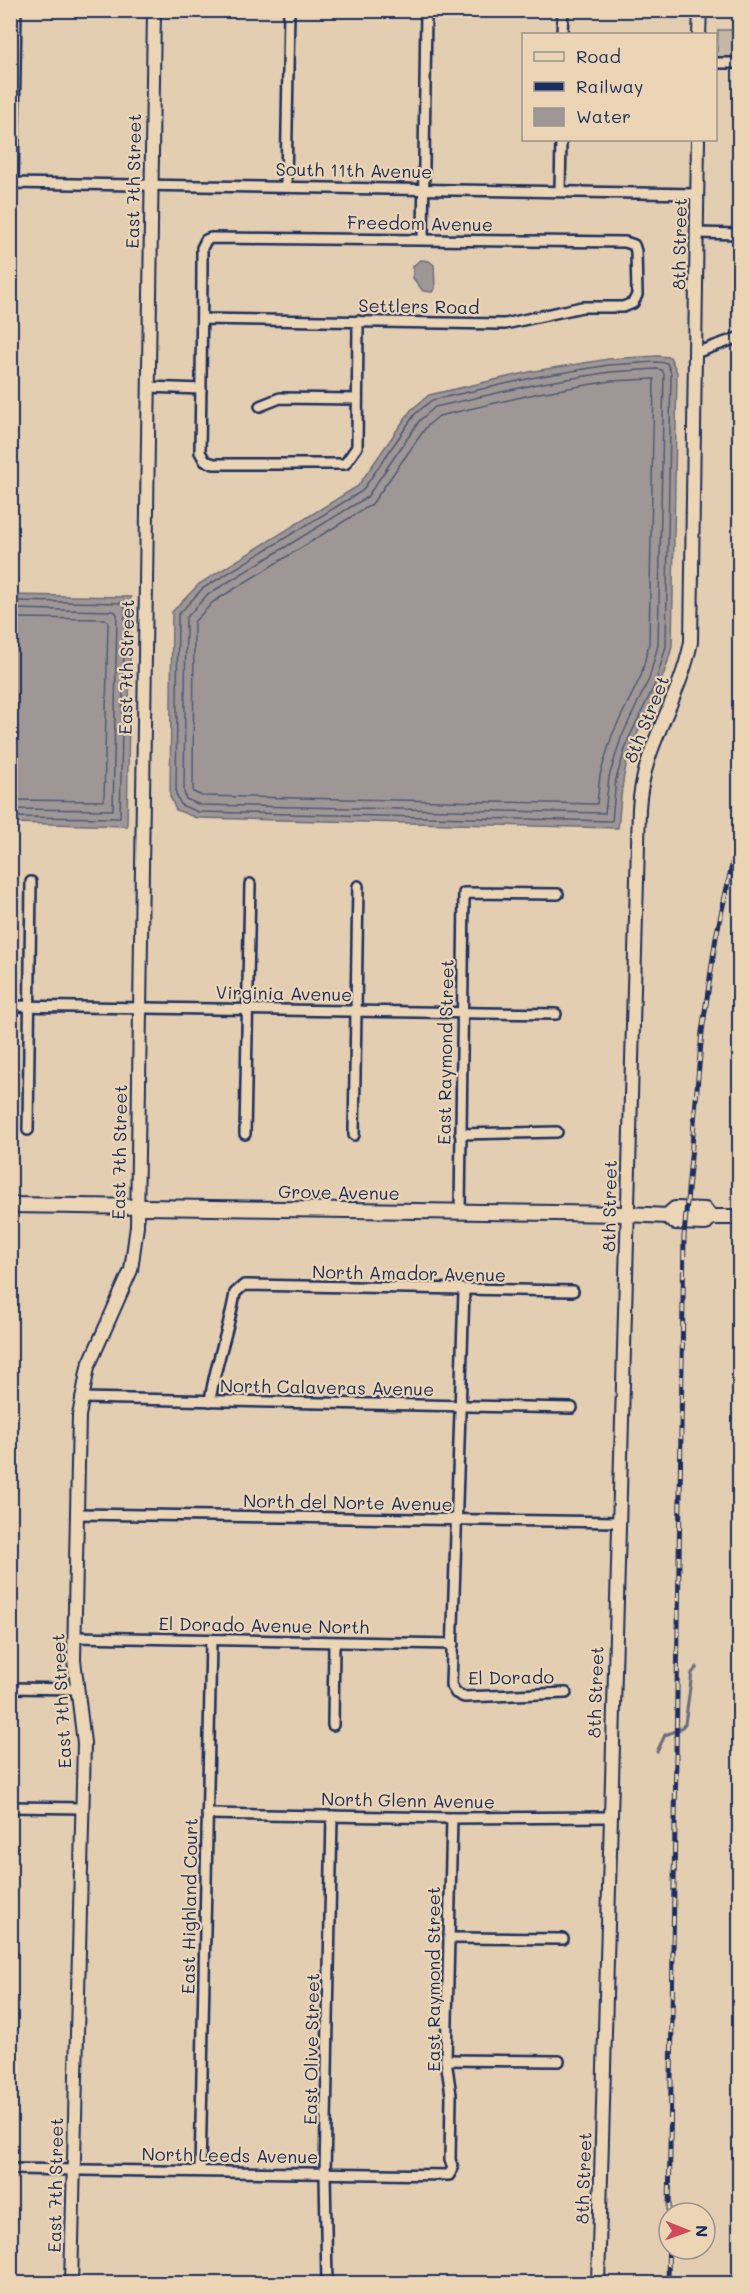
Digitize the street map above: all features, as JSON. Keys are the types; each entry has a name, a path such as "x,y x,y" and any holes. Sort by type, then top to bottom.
{"main road":[{"name":"Grove Avenue","path":"10,1205 667,1216 675,1209 705,1210 710,1216 740,1217"}],"street":[{"path":"12,183 16,10"},
{"name":"East 7th Street","path":"71,2283 84,1743 77,1689 74,1637 81,1398 94,1351 114,1312 131,1270 136,1241 154,10"},
{"path":"286,186 289,10"},
{"path":"423,239 426,10"},
{"path":"562,33 563,10"},
{"path":"699,33 700,10"},
{"path":"717,63 740,63"},
{"path":"560,190 561,141"},
{"name":"8th Street","path":"598,2283 609,1816 640,787 654,739 682,683 691,642 698,141"},
{"name":"South 11th Avenue","path":"12,183 151,183 698,194"},
{"path":"697,233 740,234"},
{"name":"Freedom Avenue","path":"202,319 202,248 206,240 216,237 625,242 634,245 637,257 637,295 633,303"},
{"name":"Settlers Road","path":"202,319 505,324 582,307 623,307 633,303"},
{"path":"202,319 200,452 205,461 225,465 345,464 357,447 358,321"},
{"path":"695,353 740,337"},
{"path":"148,387 201,389"},
{"path":"260,406 280,398 357,399"},
{"path":"28,1130 31,882"},
{"path":"245,1134 250,884"},
{"path":"354,1135 358,886"},
{"name":"East Raymond Street","path":"460,1212 464,893 558,894"},
{"name":"Virginia Avenue","path":"10,1006 556,1014"},
{"path":"460,1134 556,1132"},
{"name":"North Amador Avenue","path":"210,1401 215,1366 231,1318 235,1293 244,1285 464,1291 573,1291"},
{"path":"453,1644 464,1291"},
{"name":"North Calaveras Avenue","path":"81,1398 572,1408"},
{"name":"North del Norte Avenue","path":"77,1514 618,1522"},
{"name":"El Dorado Avenue North","path":"74,1637 453,1644"},
{"name":"East Highland Court","path":"200,2171 211,1641"},
{"path":"333,1725 334,1643"},
{"name":"El Dorado","path":"453,1644 451,1685 456,1693 464,1697 566,1693"},
{"path":"10,1688 77,1689"},
{"path":"10,1807 83,1808"},
{"name":"North Glenn Avenue","path":"207,1814 452,1818 609,1816"},
{"name":"East Olive Street","path":"327,2283 325,2174 332,1816"},
{"name":"East Raymond Street","path":"449,2175 453,2168 450,2160 451,2095 446,2060 452,1818"},
{"path":"449,1938 563,1939"},
{"path":"446,2060 559,2061"},
{"name":"North Leeds Avenue","path":"10,2169 449,2175"}],"shaded area":[{"path":"718,30 739,30 739,57 717,57"}],"water":[{"path":"420,260 429,261 434,265 435,288 432,292 423,291 413,278 413,266"},
{"path":"670,357 677,372 672,646 660,683 627,762 618,828 197,818 176,810 170,796 172,612 199,584 358,486 411,410 429,395 534,371 609,359"},
{"path":"11,595 131,597 127,826 11,823"}],"waterway":[{"path":"657,1752 665,1735 680,1729 685,1724 692,1673 697,1667"}],"railway":[{"path":"669,2201 684,1236 702,1032 716,937 740,829"},
{"path":"668,2261 668,2284"}]}
